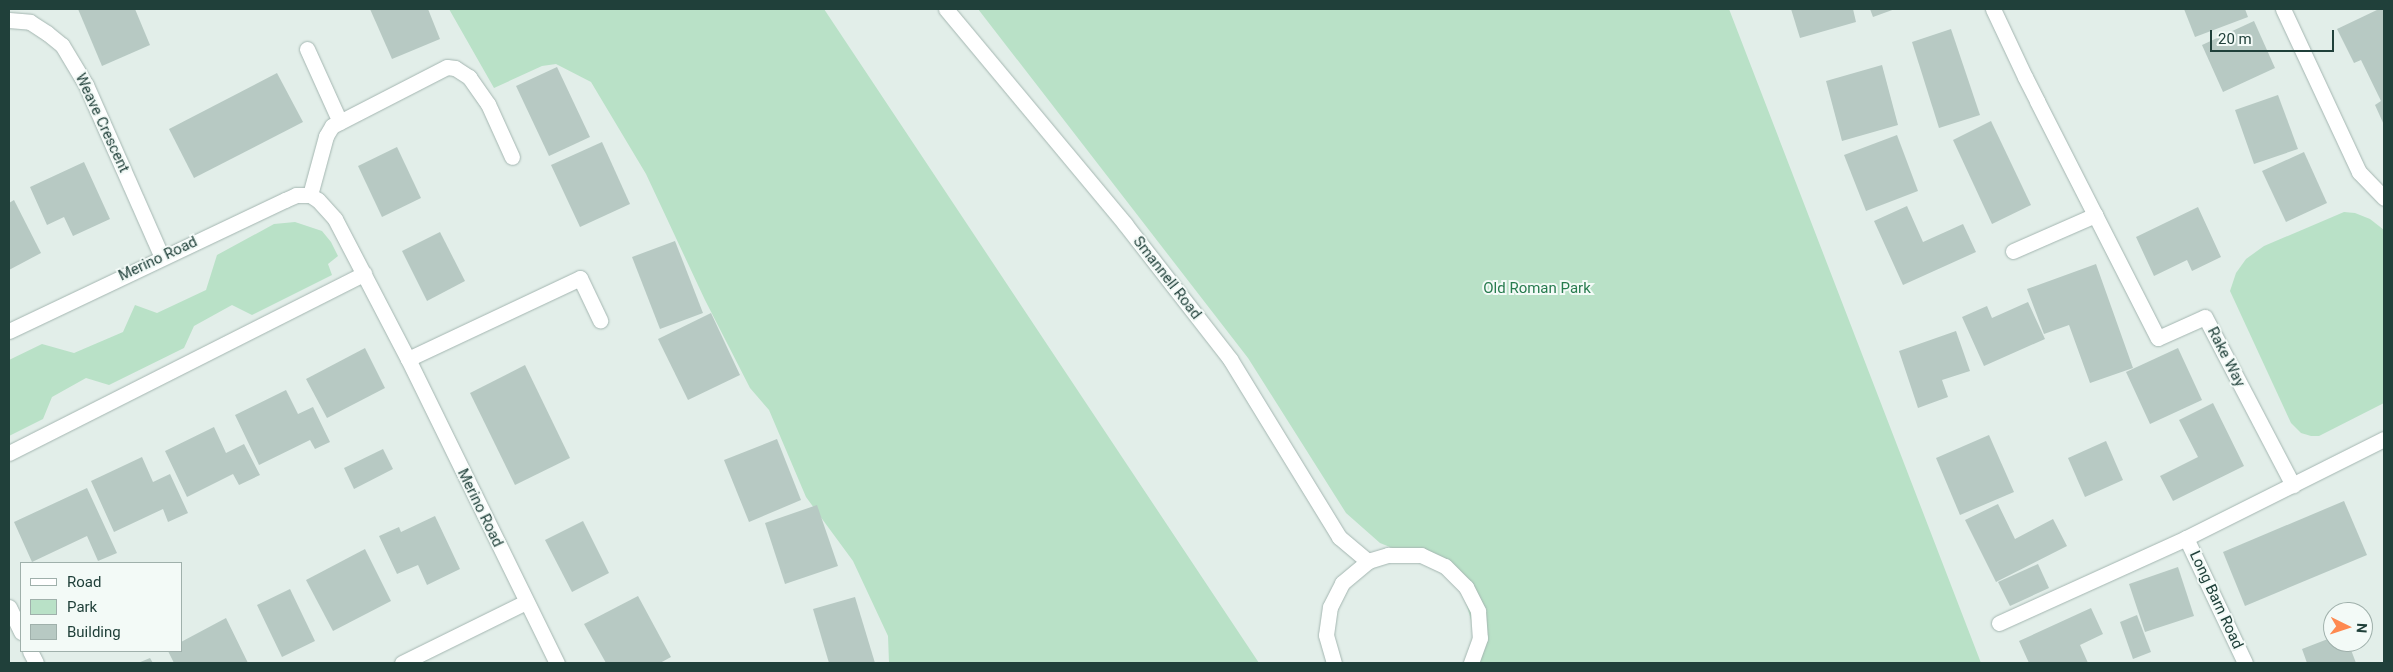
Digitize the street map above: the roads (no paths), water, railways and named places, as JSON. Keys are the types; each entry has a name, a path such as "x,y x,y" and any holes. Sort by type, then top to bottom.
{"street":[{"name":"Smannell Road","path":"946,9 1125,224 1230,359 1339,537 1368,561"},
{"name":"Rake Way","path":"1993,9 2037,101 2158,338 2206,317 2293,485"},
{"path":"2289,11 2359,172 2384,198"},
{"name":"Weave Crescent","path":"9,20 30,22 62,45 86,85 162,257"},
{"path":"307,49 340,122"},
{"path":"310,196 326,136 332,126 447,67 455,68 469,76 488,104 512,156"},
{"name":"Merino Road","path":"9,331 296,195 310,196 325,207 335,219 408,359 557,663"},
{"path":"2013,251 2096,215"},
{"path":"9,453 364,274"},
{"path":"408,359 580,278 600,320"},
{"path":"1999,623 2186,538 2384,439"},
{"name":"Long Barn Road","path":"2186,538 2245,663"},
{"path":"1334,663 1326,635 1330,607 1342,584 1368,561 1388,555 1420,555 1445,566 1466,587 1478,611 1480,638 1472,663"},
{"path":"402,663 526,602"},
{"path":"9,607 20,630"}],"park label":[{"name":"Old Roman Park","path":"1537,289"}]}
